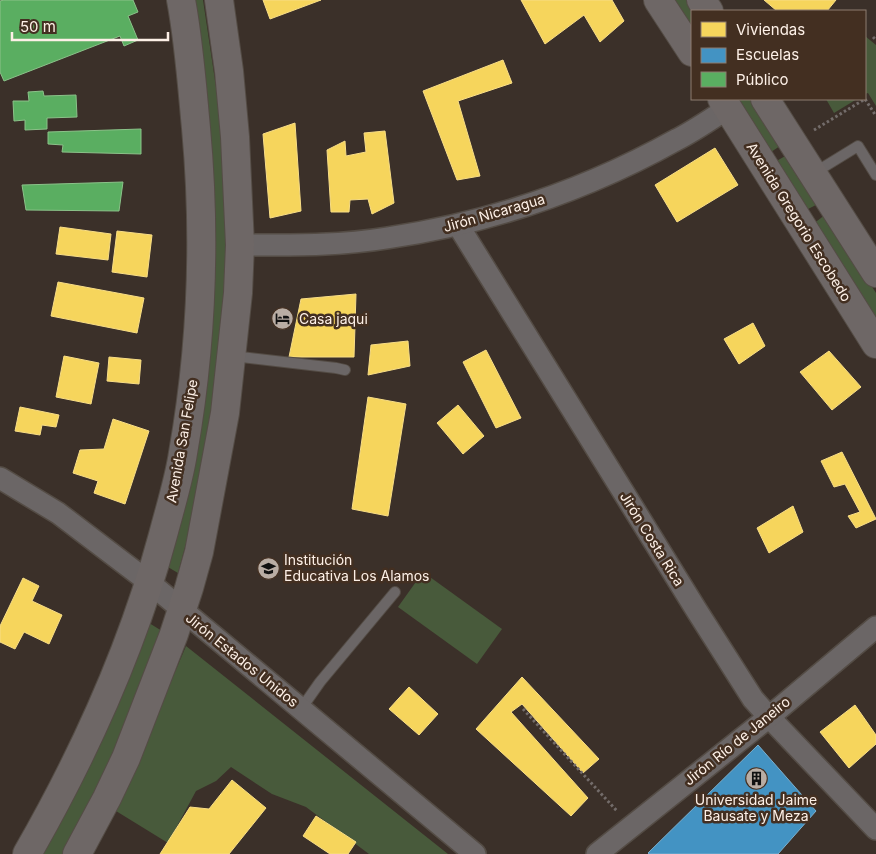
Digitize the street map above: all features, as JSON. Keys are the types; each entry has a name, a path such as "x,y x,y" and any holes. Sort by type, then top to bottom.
{"main road":[{"name":"Avenida San Felipe","path":"27,854 49,816 92,731 114,680 150,583 183,454 197,357 202,236 200,169 181,0"},
{"path":"77,854 126,758 160,672 181,610 199,552 225,413 238,293 240,244 229,70 219,0"},
{"path":"658,0 691,50"},
{"path":"766,100 876,273"},
{"name":"Avenida Gregorio Escobedo","path":"725,104 871,331"}],"street":[{"name":"Jirón Nicaragua","path":"240,244 322,244 386,238 458,225 515,210 571,190 625,167 678,140 725,104"},
{"name":"Jirón Costa Rica","path":"458,225 753,699 876,829"},
{"name":"Jirón Estados Unidos","path":"0,478 58,513 150,583 475,854"},
{"name":"Jirón Río de Janeiro","path":"597,854 769,717 876,627"}],"lane":[{"path":"813,174 858,146 876,175"},
{"path":"232,356 345,370"},
{"path":"301,709 320,682 395,592"}],"path":[{"path":"811,132 863,100"},
{"path":"866,100 876,116"},
{"path":"523,709 631,826"}],"green space":[{"path":"174,0 203,0 220,114 226,198 226,278 217,376 195,510 178,573 156,560 200,280"},
{"path":"672,0 688,0 692,10 691,32"},
{"path":"866,37 876,45 876,106 868,93 866,94"},
{"path":"732,100 751,100 780,146 765,156"},
{"path":"827,100 855,100 834,113"},
{"path":"787,155 818,204 806,210 773,163"},
{"path":"826,214 876,293 876,324 812,225"},
{"path":"423,572 502,629 477,664 398,607"},
{"path":"141,618 162,631 131,713 92,803 65,854 33,854"},
{"path":"186,646 448,854 369,854 306,807 272,794 231,767 216,781 196,791 168,843 116,811"}],"building: Viviendas":[{"path":"263,0 321,0 270,19"},
{"path":"521,0 612,0 624,21 600,42 584,15 545,44"},
{"path":"764,0 836,0 828,10 776,10"},
{"path":"503,60 512,83 458,101 480,176 457,180 423,91"},
{"path":"295,123 301,211 270,218 263,134"},
{"path":"385,131 394,203 372,214 368,199 350,200 349,212 331,212 327,150 345,141 346,156 366,152 364,133"},
{"path":"715,148 738,185 677,222 655,185"},
{"path":"60,227 111,234 108,260 56,254"},
{"path":"117,231 152,235 147,277 112,272"},
{"path":"58,282 144,298 137,333 51,316"},
{"path":"356,294 354,357 289,357 301,299"},
{"path":"753,323 765,346 739,364 724,339"},
{"path":"408,341 410,366 368,375 371,345"},
{"path":"486,350 521,418 496,428 463,362"},
{"path":"829,351 861,387 832,410 800,372"},
{"path":"64,356 99,363 91,404 56,397"},
{"path":"109,357 141,360 139,384 107,381"},
{"path":"368,397 406,404 388,516 352,509"},
{"path":"458,405 484,436 463,454 437,423"},
{"path":"20,407 59,415 56,427 42,425 40,435 15,431"},
{"path":"113,419 149,431 125,504 94,493 98,481 73,473 80,450 104,449"},
{"path":"842,452 876,519 856,528 848,516 860,512 845,484 834,487 821,461"},
{"path":"793,506 803,532 769,553 757,528"},
{"path":"23,578 39,586 32,601 62,615 49,644 24,632 15,649 0,642 0,626"},
{"path":"522,677 599,759 583,773 522,704 511,712 588,798 571,816 476,729"},
{"path":"409,687 438,714 419,735 389,709"},
{"path":"855,705 876,735 876,744 849,768 820,732"},
{"path":"232,780 266,808 229,854 160,854 190,807 209,809"},
{"path":"316,816 356,842 348,854 330,854 303,836"}],"building: Escuelas":[{"name":"Universidad Jaime Bausate y Meza","path":"758,745 816,811 778,854 648,853"}],"building: Público":[{"path":"133,0 138,12 128,16 138,40 124,46 120,36 4,81 0,72 0,1"},
{"path":"43,91 44,96 76,95 77,117 47,118 47,129 25,130 25,120 14,121 13,101 29,101 28,92"},
{"path":"141,129 141,154 62,152 63,145 48,144 48,132"},
{"path":"123,182 119,211 26,210 22,185"}],"place":[{"name":"Casa jaqui","path":"283,319"},
{"name":"Institución Educativa Los Alamos","path":"268,568"},
{"name":"Universidad Jaime Bausate y Meza","path":"756,778"}]}
